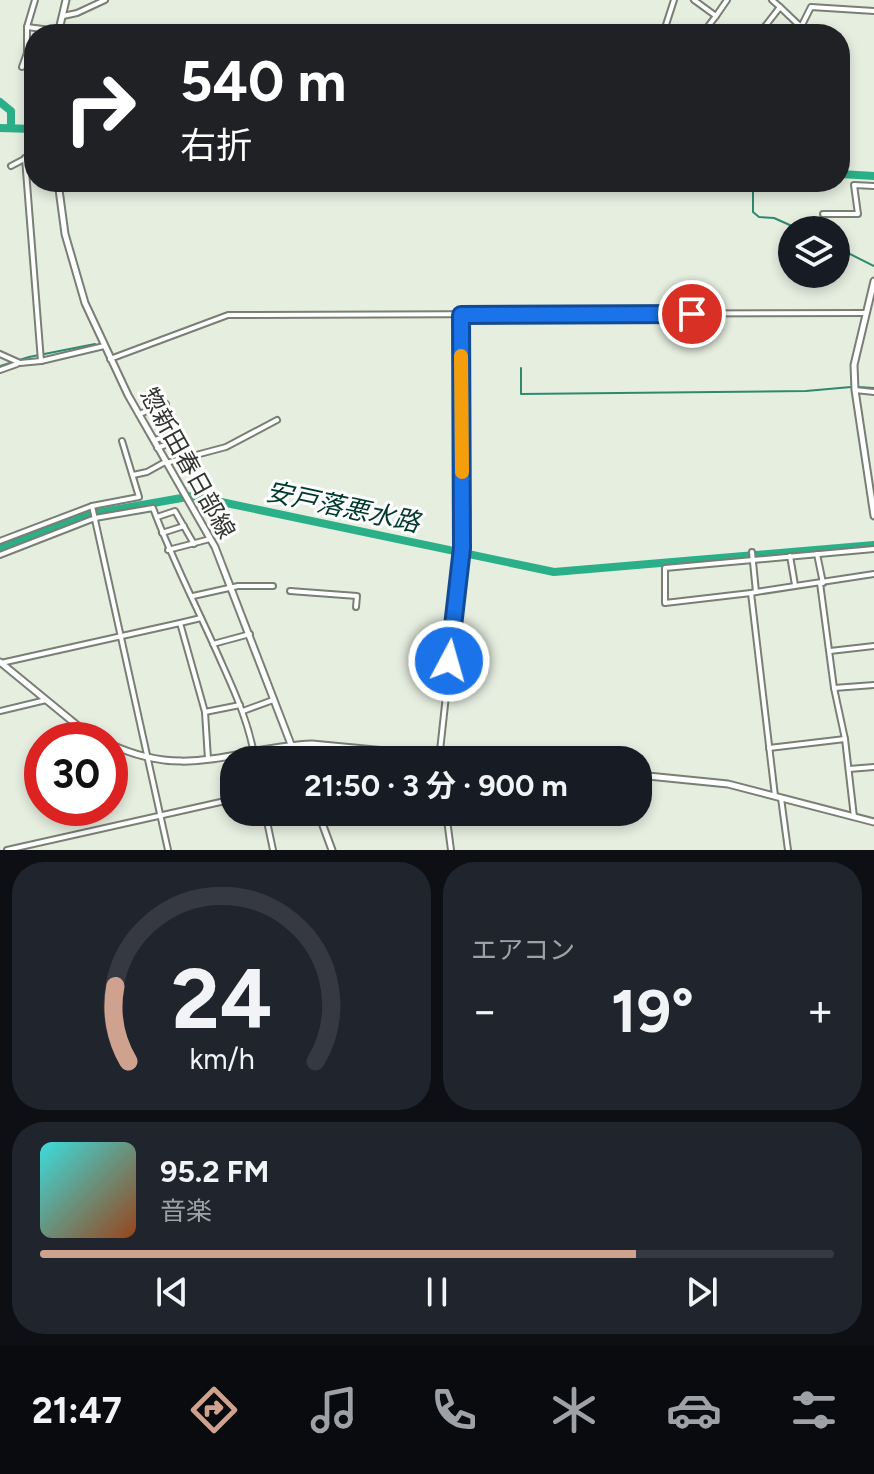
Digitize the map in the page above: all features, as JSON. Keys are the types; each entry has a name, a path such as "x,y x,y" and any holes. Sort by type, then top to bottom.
{"street":[{"path":"28,24 35,0"},
{"path":"60,24 66,0"},
{"path":"61,16 77,13 105,0"},
{"path":"666,24 674,0"},
{"path":"694,0 716,16"},
{"path":"710,24 727,0"},
{"path":"772,0 798,24"},
{"path":"767,24 780,7"},
{"path":"802,24 811,7 874,11"},
{"path":"22,67 24,61"},
{"path":"11,166 24,159"},
{"path":"823,214 858,214 854,185 874,186"},
{"path":"28,192 41,361"},
{"name":"惣新田春日部線","path":"60,192 73,265 85,303 110,359 157,448 210,539 232,587 291,745"},
{"path":"874,281 854,365 874,516"},
{"path":"110,359 228,315 866,313"},
{"path":"439,746 462,548 461,315"},
{"path":"0,370 104,346"},
{"path":"0,354 20,363"},
{"path":"855,390 874,392"},
{"path":"139,414 166,404"},
{"path":"133,475 166,462 226,447 277,420"},
{"path":"154,441 179,432"},
{"path":"157,448 182,439"},
{"path":"0,541 92,506 139,497 122,441"},
{"path":"92,506 168,850"},
{"path":"0,555 95,518 153,508 168,550 193,596 243,711 252,746"},
{"path":"157,517 175,511 194,544"},
{"path":"162,533 184,526"},
{"path":"168,550 210,539"},
{"path":"874,549 665,568 665,603 874,574"},
{"path":"752,552 753,592 769,748 788,850"},
{"path":"817,554 854,817"},
{"path":"790,556 795,586"},
{"path":"193,596 232,587 273,586"},
{"path":"290,591 357,596 356,607"},
{"path":"0,662 202,618"},
{"path":"180,623 205,712 208,761"},
{"path":"213,644 250,634"},
{"path":"830,651 874,646"},
{"path":"0,662 76,722"},
{"path":"834,688 874,685"},
{"path":"0,711 46,700"},
{"path":"243,711 273,700"},
{"path":"205,712 240,705"},
{"path":"769,748 845,739"},
{"path":"288,746 330,746"},
{"path":"128,750 147,757 188,762 220,760"},
{"path":"849,769 874,767"},
{"path":"652,776 728,784 874,822"},
{"path":"7,850 220,802"},
{"path":"268,826 273,850"},
{"path":"323,826 332,850"},
{"path":"448,826 451,850"}],"waterway":[{"path":"0,102 11,111 11,128"},
{"path":"0,128 24,129"},
{"path":"850,175 874,176"},
{"path":"753,192 753,212 759,217 778,220"},
{"path":"850,254 874,266"},
{"path":"0,366 95,344"},
{"path":"521,368 521,394 806,391 851,387"},
{"path":"858,387 874,388"},
{"name":"安戸落悪水路","path":"0,548 85,515 193,496 554,572 874,545"}],"slow traffic":[{"path":"461,356 462,472"}],"route":[{"path":"449,661 462,548 461,315 692,314"}]}
